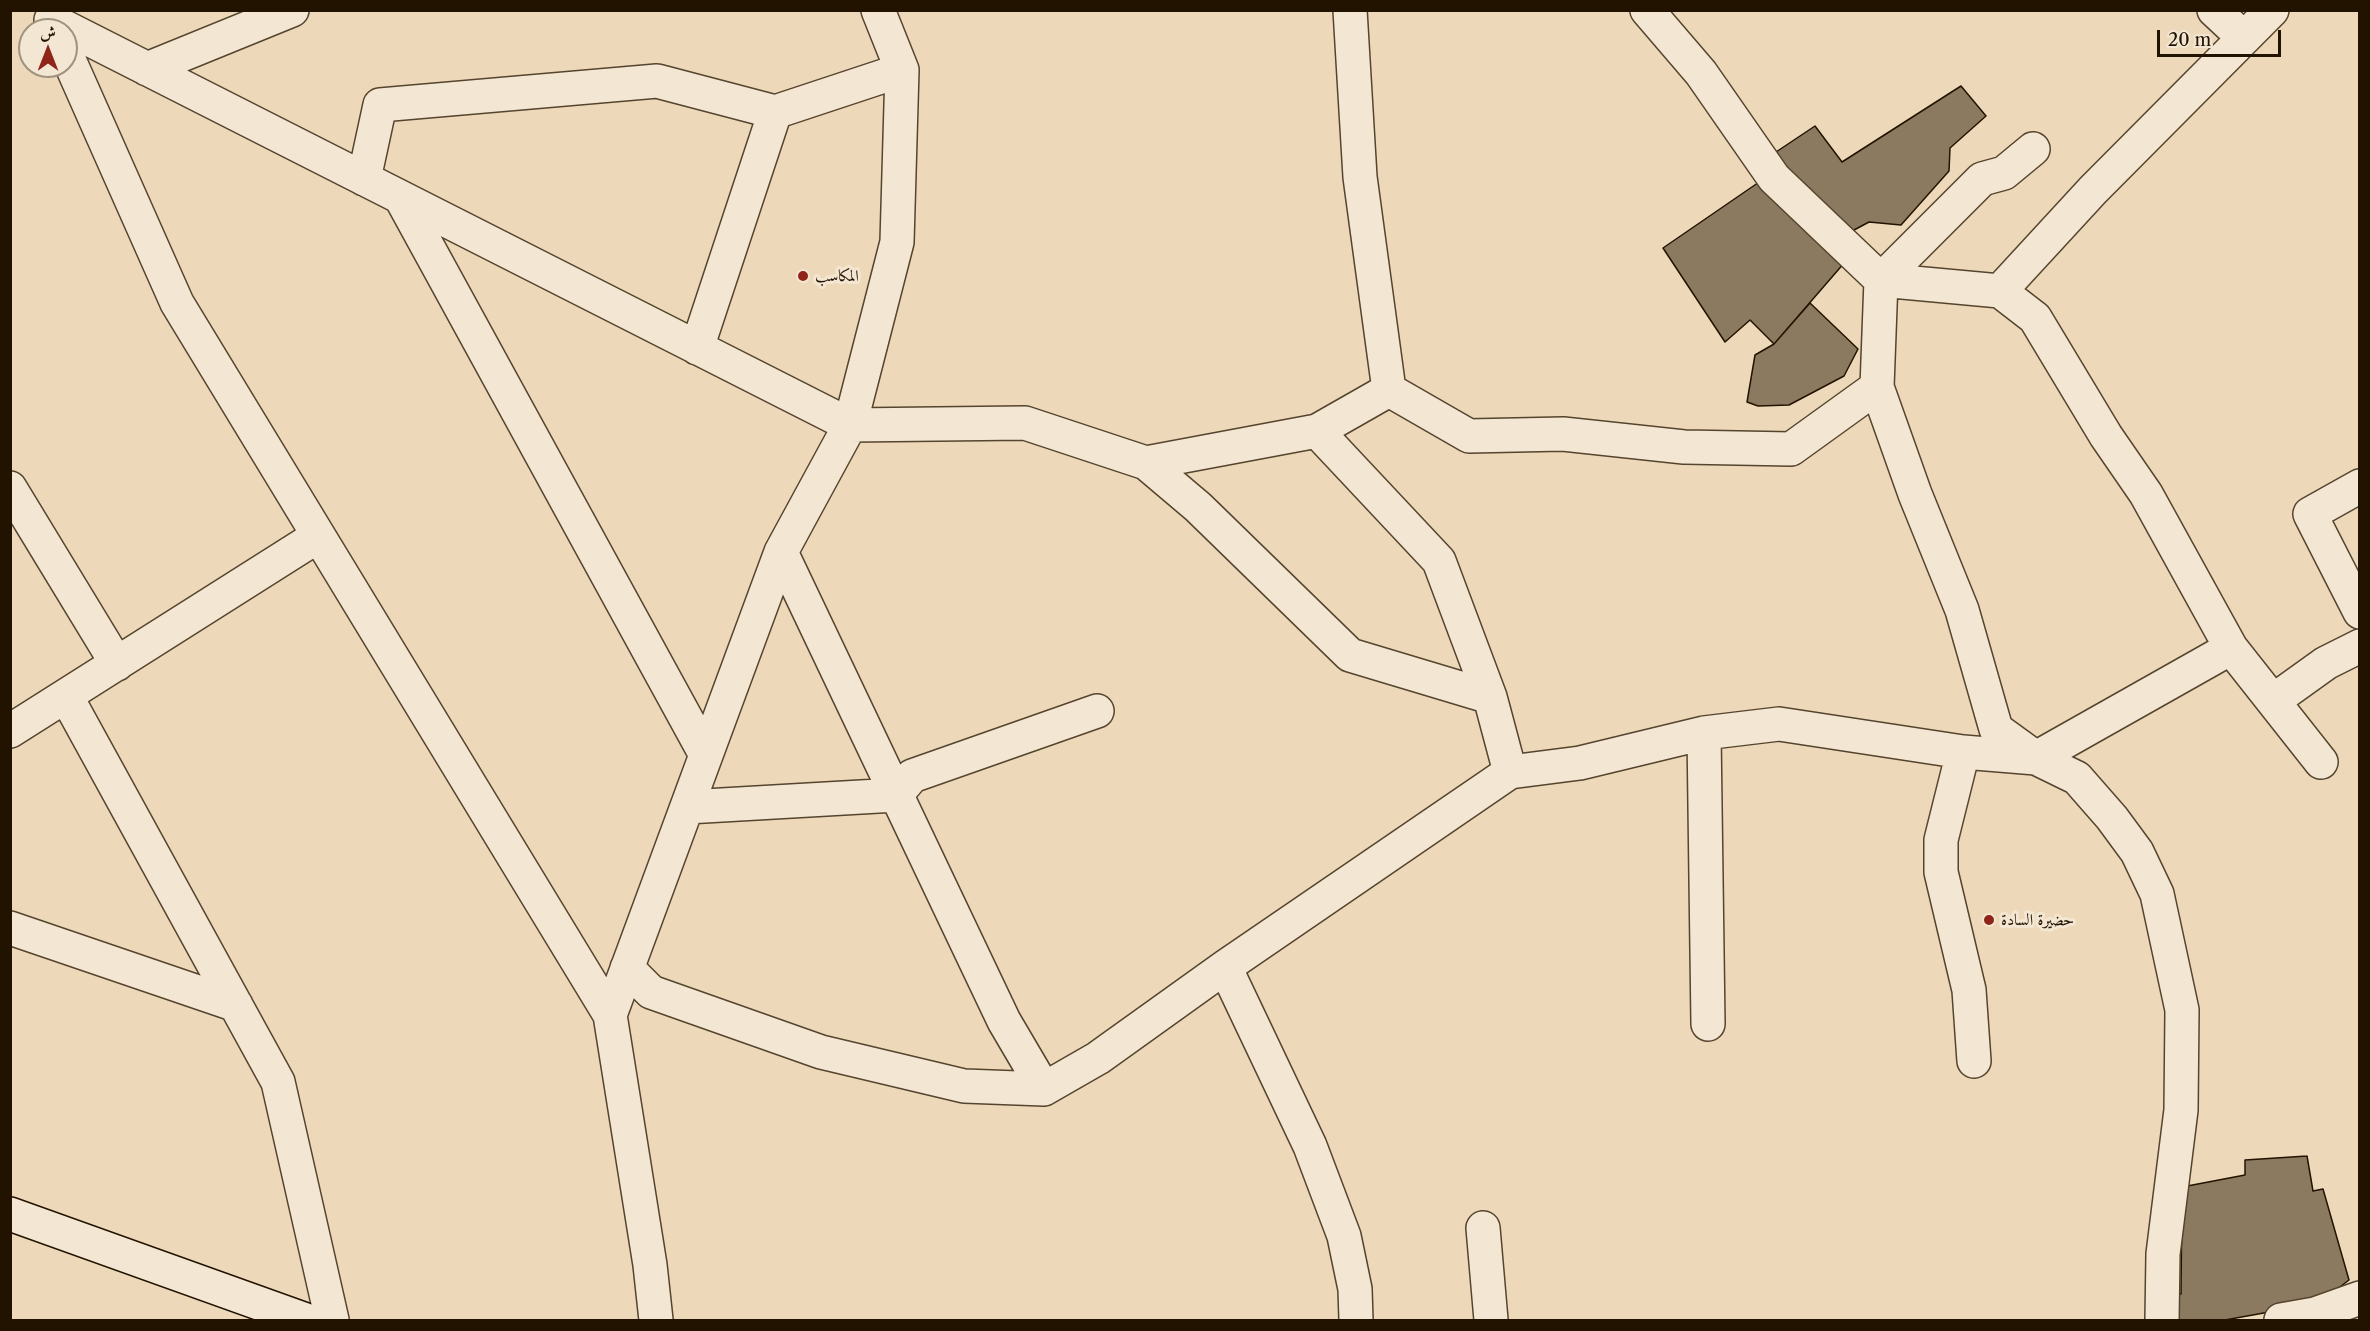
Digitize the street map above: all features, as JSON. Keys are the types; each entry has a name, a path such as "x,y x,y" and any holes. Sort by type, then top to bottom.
{"street":[{"path":"147,69 292,10"},
{"path":"1350,10 1360,177 1389,390"},
{"path":"1647,10 1701,73 1774,178 1881,280 2000,291 2035,318 2106,436 2146,494 2232,648 2321,762"},
{"path":"2214,10 2244,38"},
{"path":"2000,291 2093,190 2272,10"},
{"path":"610,1014 781,552 850,425 897,242 902,70 881,11"},
{"path":"78,34 850,425 1025,423 1146,463 1198,507 1350,655 1490,697"},
{"path":"364,179 380,105 657,81 775,112 902,70"},
{"path":"77,78 177,303 610,1014 650,1265 656,1320"},
{"path":"697,348 775,112"},
{"path":"2033,149 2004,173 1982,179 1881,280 1877,387 1915,494 1962,610 1996,729 2036,758 2077,778 2112,818 2137,852 2157,894 2172,954 2182,1010 2181,1110 2163,1254 2162,1320"},
{"path":"401,198 706,755"},
{"path":"1389,390 1469,436 1563,434 1684,447 1791,449 1877,387"},
{"path":"1146,463 1317,431 1389,390"},
{"path":"1317,431 1439,561 1490,697 1510,772"},
{"path":"2360,486 2310,514 2360,612"},
{"path":"10,489 117,664"},
{"path":"10,731 318,536"},
{"path":"781,552 1004,1021 1044,1089"},
{"path":"2273,701 2326,663 2360,646"},
{"path":"627,968 651,992 821,1053 964,1086 1044,1089 1098,1058 1225,967 1510,772 1580,763 1704,733 1779,724 1963,752 2036,758 2232,648"},
{"path":"66,696 278,1082 332,1320"},
{"path":"687,807 896,795 912,776 1097,711"},
{"path":"1704,733 1708,1024"},
{"path":"1963,752 1941,840 1941,872 1969,990 1974,1062"},
{"path":"10,928 236,1005"},
{"path":"1225,967 1310,1146 1344,1236 1355,1289 1356,1320"},
{"path":"10,1214 306,1320"},
{"path":"1483,1228 1491,1320"},
{"path":"2281,1320 2315,1314 2360,1298"}],"building":[{"path":"1961,86 1986,116 1950,148 1949,171 1901,225 1869,222 1841,237 1773,154 1815,126 1842,162"},
{"path":"1765,178 1845,262 1774,344 1750,320 1725,342 1663,248"},
{"path":"1810,303 1858,349 1844,376 1789,405 1758,406 1747,402 1755,355 1774,344"},
{"path":"2307,1156 2313,1191 2323,1189 2349,1280 2319,1303 2225,1320 2172,1320 2169,1294 2181,1294 2182,1187 2245,1175 2245,1160"}],"place":[{"name":"المكاسب","path":"803,276"},
{"name":"حضيرة السادة","path":"1989,920"}]}
